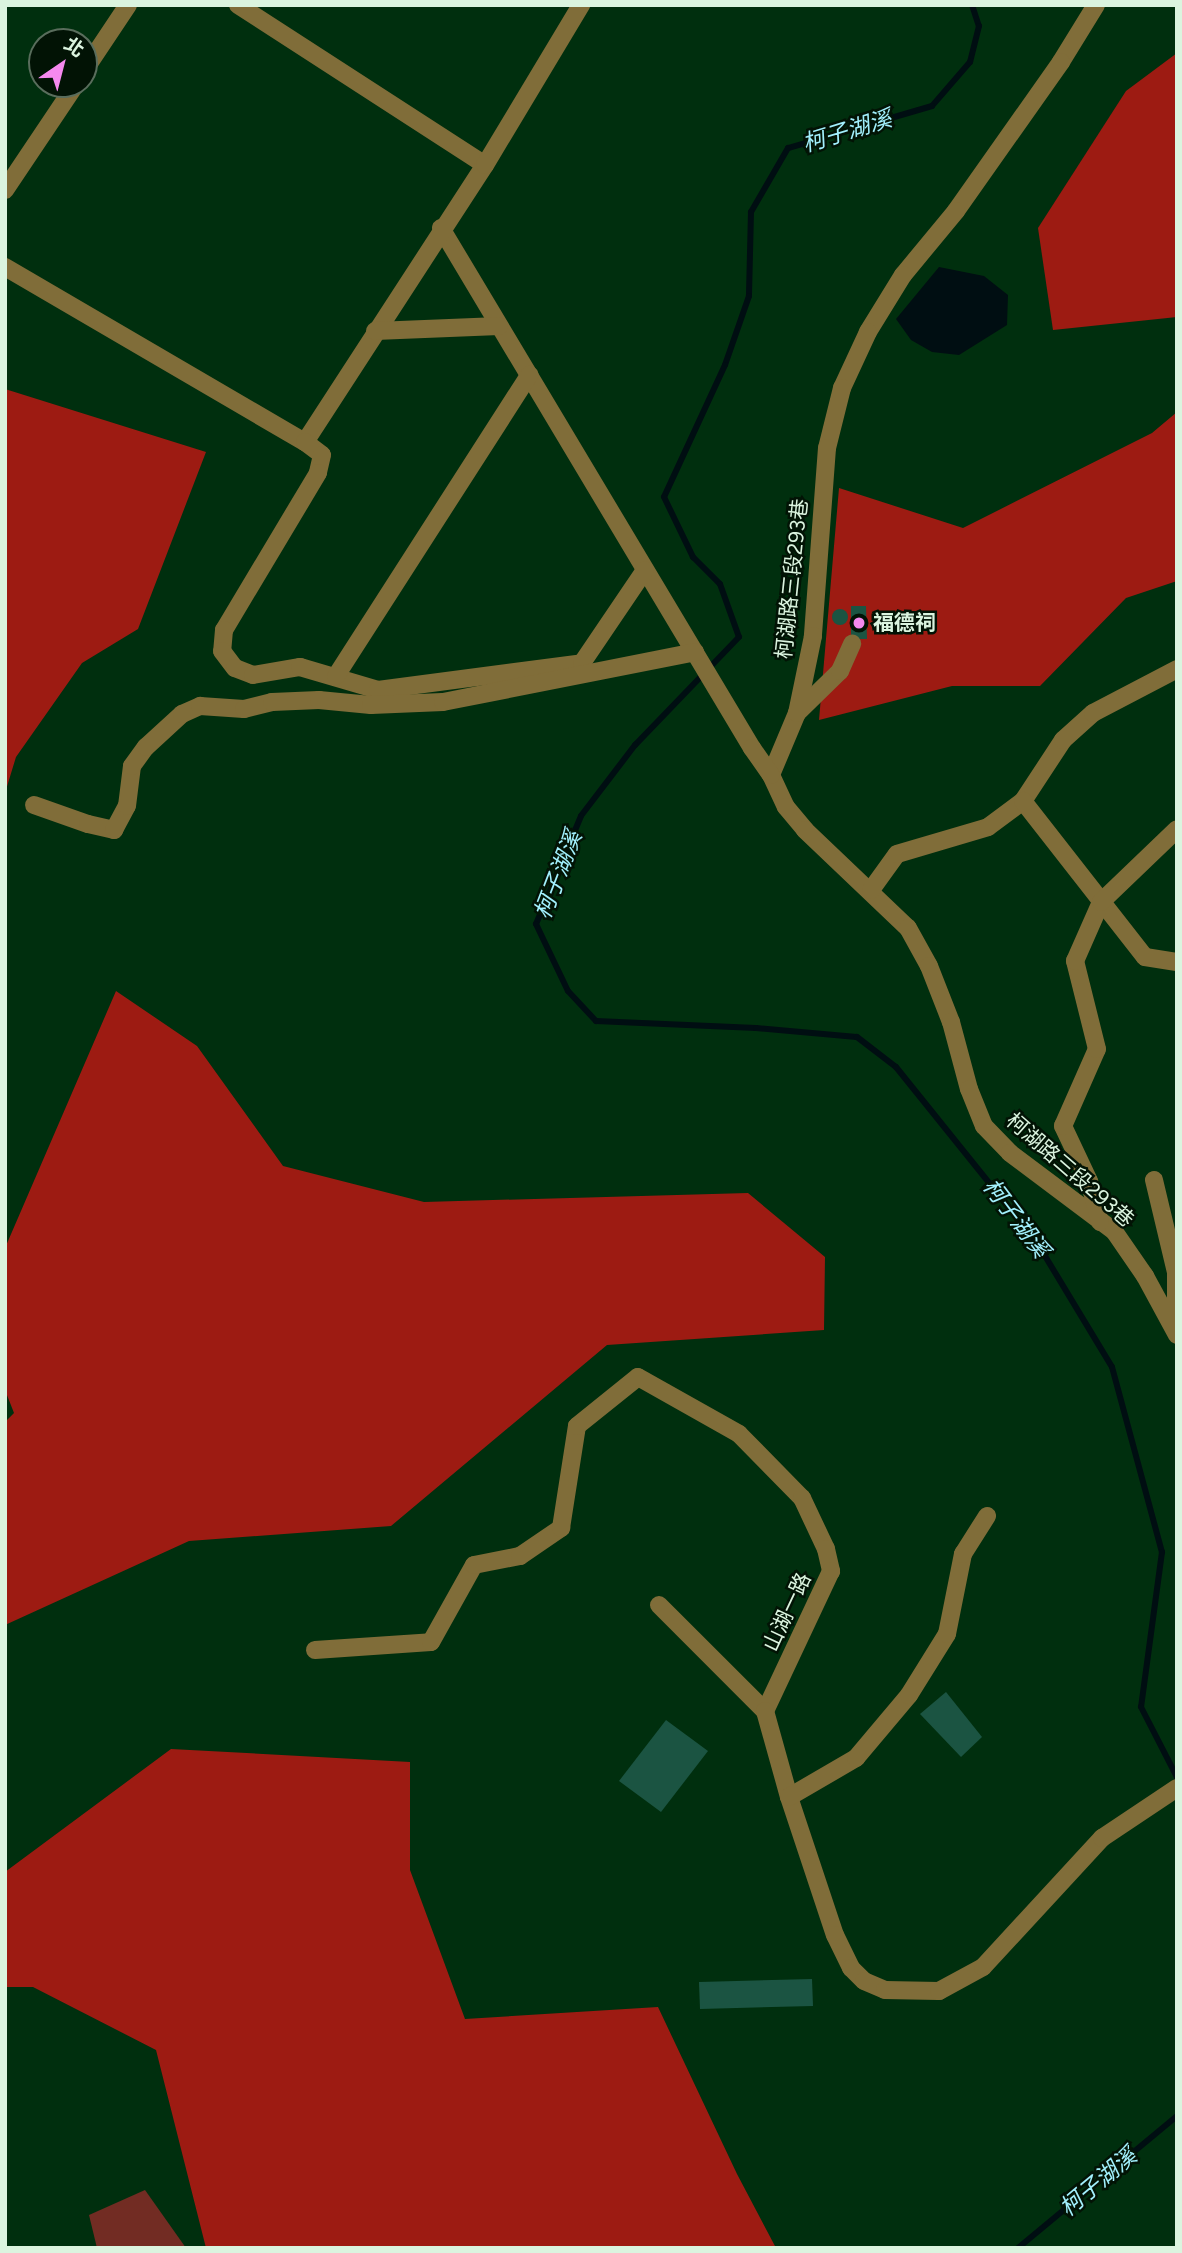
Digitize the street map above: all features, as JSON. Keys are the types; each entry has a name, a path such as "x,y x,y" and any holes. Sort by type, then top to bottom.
{"street":[{"path":"98,50 128,5"},
{"path":"238,5 485,165"},
{"path":"305,442 441,228 485,165 581,5"},
{"name":"柯湖路三段293巷","path":"1096,5 1061,62 956,211 903,275 868,332 842,388 827,448 813,636 797,713 771,775 786,807 805,830 908,928 929,966 951,1022 969,1090 984,1126 1010,1153 1114,1231 1146,1276 1177,1335"},
{"path":"5,190 67,98"},
{"path":"441,228 752,748 771,775"},
{"path":"5,267 305,442 322,455 318,473 224,630 222,652 235,668 253,674 300,667 378,690 582,663 645,570"},
{"path":"375,331 499,326"},
{"path":"336,676 529,375"},
{"path":"797,713 840,671 852,644"},
{"path":"34,805 114,830 127,806 132,766 146,747 182,714 200,706 244,709 272,702 319,700 371,705 443,702 695,652"},
{"path":"871,890 897,854 988,827 1023,801 1063,740 1093,713 1177,669"},
{"path":"1023,801 1145,957 1177,962"},
{"path":"1100,1222 1088,1181 1063,1126 1097,1049 1075,961 1101,902 1177,829"},
{"path":"1154,1180 1176,1272 1177,1335"},
{"name":"山湖一路","path":"315,1650 431,1642 474,1564 520,1556 561,1528 577,1426 638,1377 739,1434 802,1498 826,1549 831,1571 765,1711"},
{"path":"789,1797 856,1758 908,1695 947,1634 962,1555 987,1516"},
{"path":"659,1605 765,1711 789,1797 835,1934 851,1968 864,1981 886,1990 939,1991 984,1967 1102,1838 1173,1791"}],"shaded area":[{"path":"1177,53 1177,317 1053,330 1038,228 1126,91"},
{"path":"939,267 984,276 1008,295 1007,325 959,355 932,352 911,340 896,319"},
{"path":"5,389 206,452 138,629 82,663 16,757 5,793"},
{"path":"1177,412 1177,581 1126,598 1040,686 952,686 819,720 839,488 963,528 1152,433"},
{"path":"116,991 197,1046 283,1166 424,1202 748,1193 825,1257 824,1330 607,1345 391,1526 189,1541 5,1625 5,1422 14,1413 5,1390 5,1248"},
{"path":"171,1749 410,1762 410,1870 465,2019 658,2007 737,2174 776,2248 206,2248 156,2050 33,1987 5,1987 5,1872"},
{"path":"145,2190 186,2248 97,2248 89,2215"}],"building":[{"name":"福德祠","path":"851,606 866,606 867,639 851,639"},
{"path":"837,609 843,609 848,617 846,623 837,625 832,620 832,614"},
{"path":"946,1692 982,1737 961,1757 920,1714"},
{"path":"666,1720 708,1751 661,1812 619,1781"},
{"path":"812,1979 813,2006 700,2009 699,1982"}],"waterway":[{"name":"柯子湖溪","path":"972,5 979,26 970,62 932,106 788,148 751,212 749,296 725,365 664,497 693,557 720,584 739,637 635,745 581,816 536,924 568,991 596,1021 756,1028 857,1037 896,1067 1036,1241 1112,1367 1162,1552 1141,1707 1177,1777"},
{"name":"柯子湖溪","path":"1018,2248 1177,2116"}],"place":[{"name":"福德祠","path":"859,623"}]}
